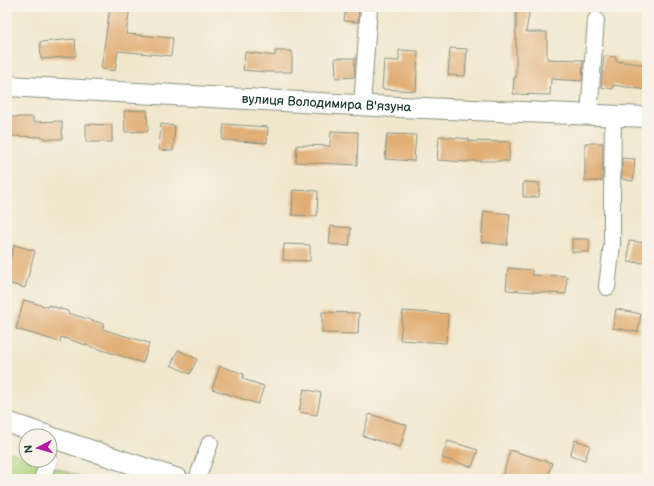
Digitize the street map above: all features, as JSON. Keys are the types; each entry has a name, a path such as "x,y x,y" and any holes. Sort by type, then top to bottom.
{"main road":[{"name":"вулиця Володимира В'язуна","path":"7,86 362,105 647,117"},
{"path":"7,422 20,428"},
{"path":"58,444 178,479"}],"street":[{"path":"362,105 369,7"},
{"path":"589,115 596,20"},
{"path":"607,287 612,244 614,116"},
{"path":"197,479 210,442"},
{"path":"42,479 46,468"}],"green space":[{"path":"7,451 18,454 18,468 43,468 39,479 23,479 7,473"},
{"path":"51,468 54,468 89,479 47,479"}],"building":[{"path":"110,7 130,7 126,34 173,38 171,56 118,51 115,71 101,69"},
{"path":"346,7 359,7 358,22 344,21"},
{"path":"517,7 530,7 526,32 547,32 547,59 583,60 582,81 551,79 550,95 513,94 514,78 516,78"},
{"path":"75,39 76,56 41,59 40,42"},
{"path":"450,48 467,49 465,76 448,75"},
{"path":"399,50 418,51 416,91 382,89 384,60 399,61"},
{"path":"275,51 292,51 292,72 243,70 245,52 275,56"},
{"path":"604,56 616,57 616,61 647,65 647,90 613,85 613,89 601,87"},
{"path":"335,58 355,58 354,77 336,78"},
{"path":"147,110 148,131 125,132 124,111"},
{"path":"11,117 33,117 33,122 62,121 62,139 10,136"},
{"path":"86,124 112,125 112,142 86,142"},
{"path":"161,124 175,126 173,151 159,150"},
{"path":"224,124 268,127 267,143 222,140"},
{"path":"331,131 358,132 357,165 296,162 297,145 330,146"},
{"path":"387,134 416,135 414,161 385,159"},
{"path":"439,136 469,139 469,141 510,142 509,161 467,162 437,160"},
{"path":"585,143 603,143 602,181 585,181"},
{"path":"622,158 635,159 633,181 622,179"},
{"path":"523,182 539,183 539,197 523,197"},
{"path":"293,190 318,191 317,216 292,215"},
{"path":"484,211 510,214 507,245 481,242"},
{"path":"331,226 351,228 349,246 329,244"},
{"path":"572,239 589,239 589,252 572,252"},
{"path":"629,241 647,243 647,263 628,262"},
{"path":"284,244 310,245 310,261 283,260"},
{"path":"14,245 35,251 25,288 7,283 7,271"},
{"path":"508,268 532,270 532,275 567,276 566,294 506,290"},
{"path":"24,300 68,311 68,313 104,324 102,329 149,343 143,363 61,337 60,342 16,329"},
{"path":"616,309 641,314 638,332 613,328"},
{"path":"403,311 448,314 446,343 400,340"},
{"path":"322,312 359,313 358,334 322,333"},
{"path":"178,350 197,359 190,374 171,365"},
{"path":"220,366 244,374 243,379 264,386 258,404 212,389"},
{"path":"304,389 321,393 317,415 299,412"},
{"path":"369,414 407,425 400,447 363,436"},
{"path":"575,440 590,445 585,460 570,455"},
{"path":"448,441 478,450 472,467 442,458"},
{"path":"510,450 552,463 547,479 502,479"}]}
